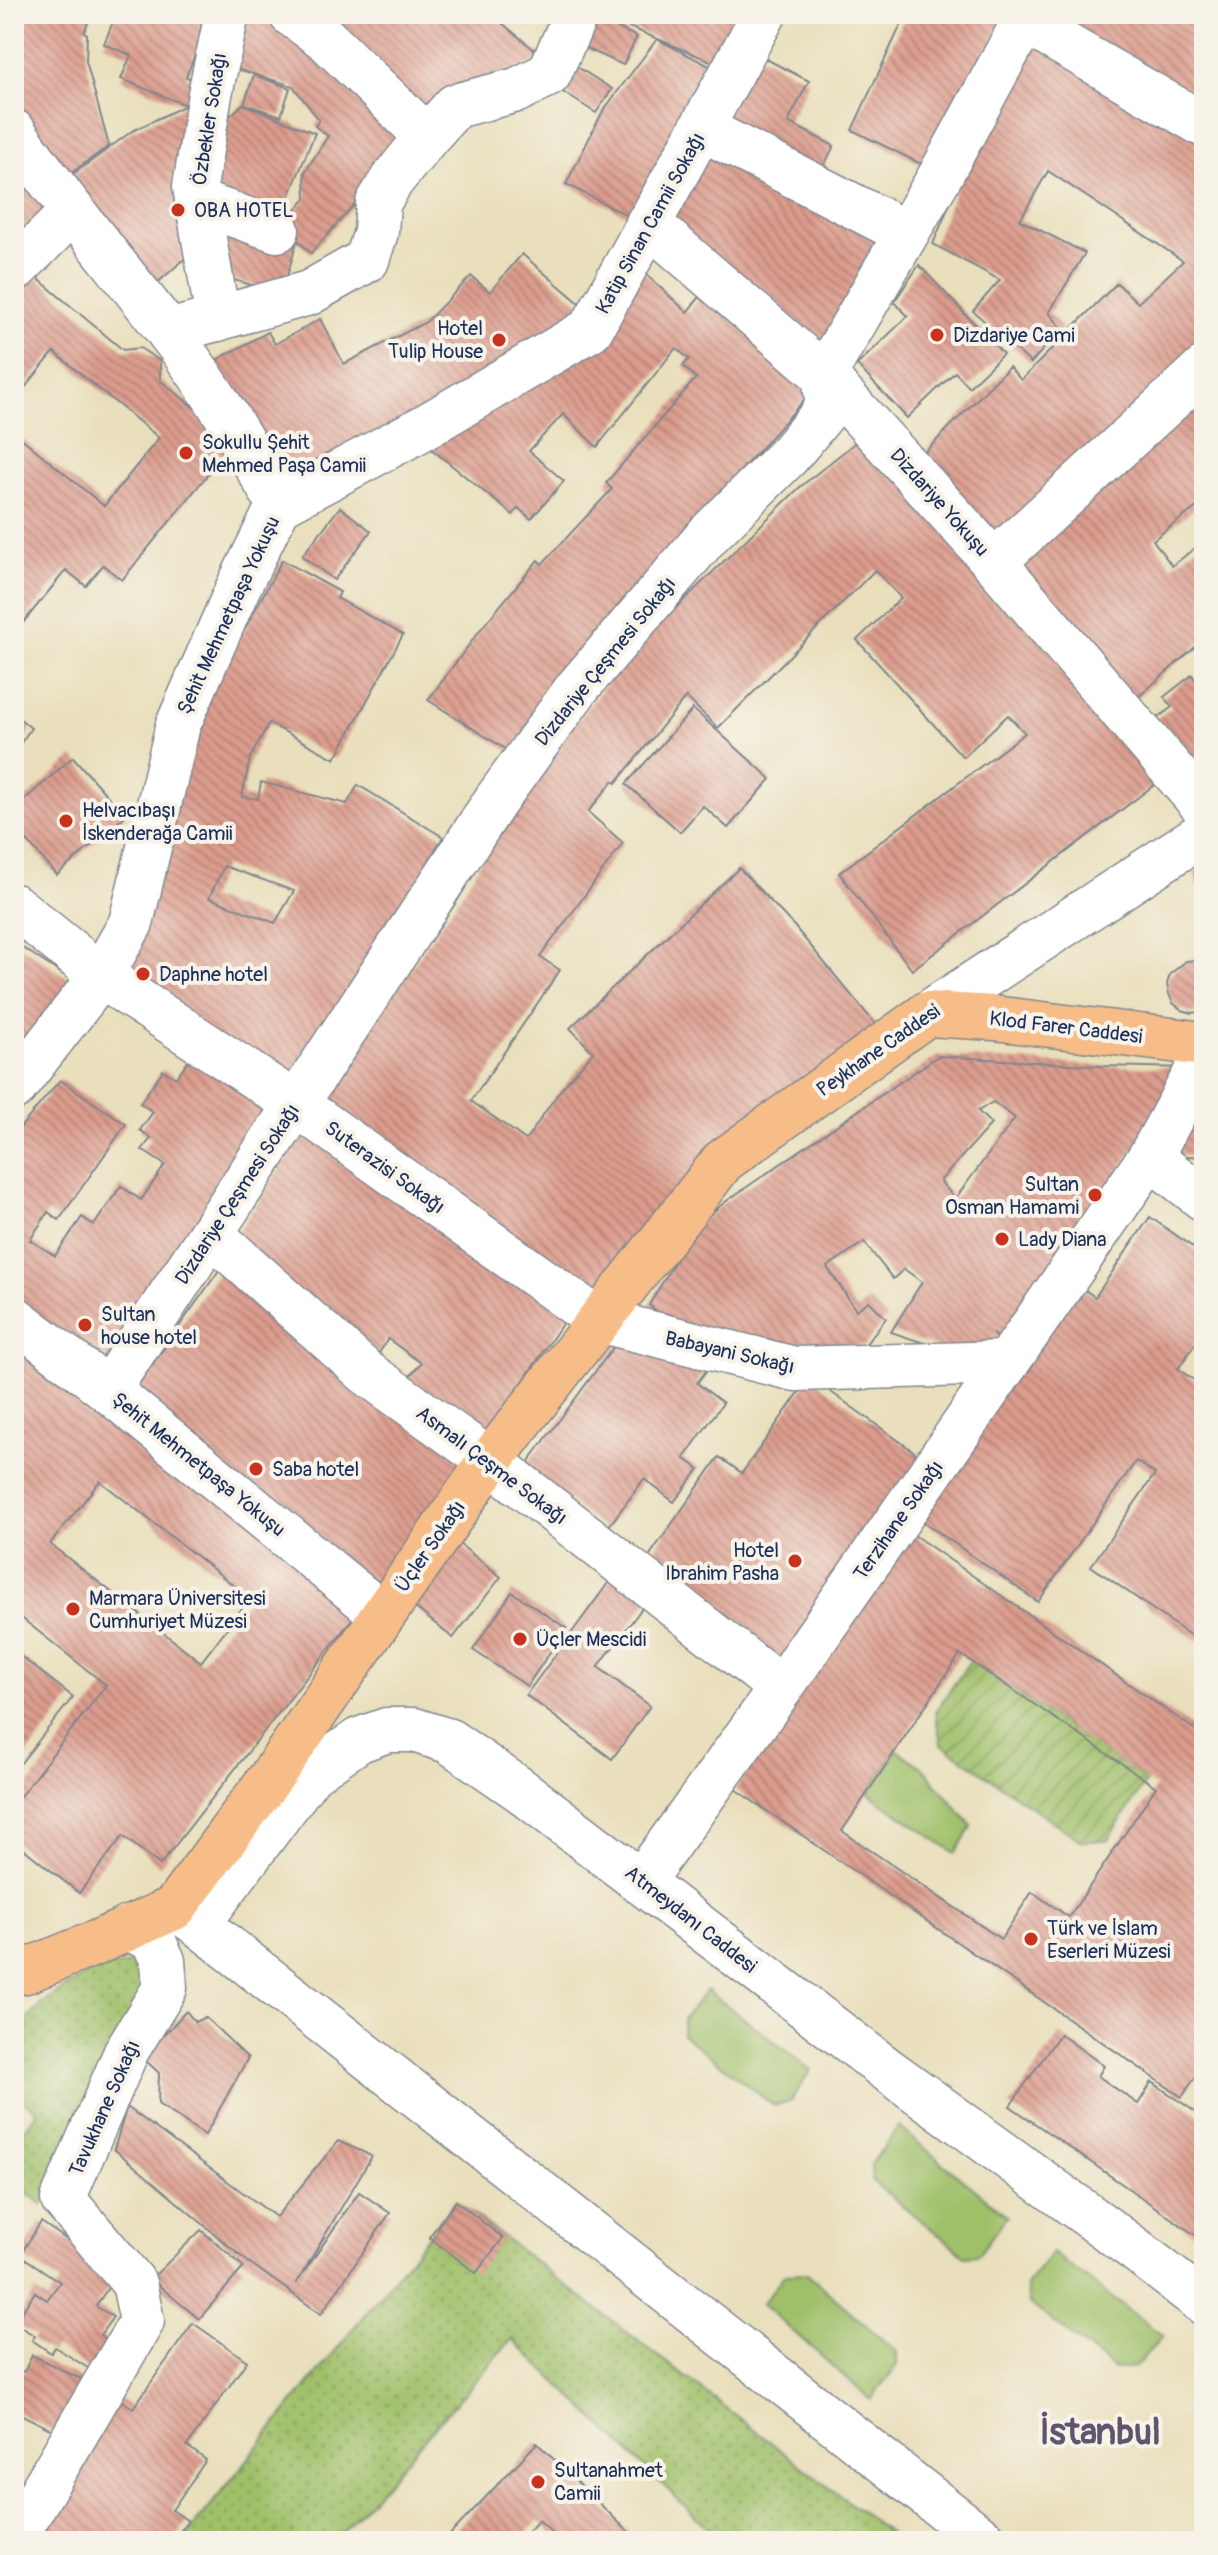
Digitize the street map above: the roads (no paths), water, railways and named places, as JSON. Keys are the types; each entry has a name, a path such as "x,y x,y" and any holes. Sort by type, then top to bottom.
{"main road":[{"name":"Klod Farer Caddesi","path":"927,1014 994,1018 1204,1044"},
{"name":"Peykhane Caddesi","path":"598,1320 723,1161 927,1014"},
{"name":"Üçler Sokağı","path":"186,1916 271,1777 382,1614 490,1461 598,1320"},
{"path":"14,1972 26,1971 128,1928 186,1916"}],"street":[{"name":"Özbekler Sokağı","path":"218,319 195,187 227,14"},
{"path":"291,14 326,39 427,137"},
{"path":"169,332 309,293 367,260 376,232 378,203 392,180 427,137 455,106 517,90 549,74 576,14"},
{"name":"Katip Sinan Camii Sokağı","path":"279,505 423,428 591,329 764,14"},
{"path":"1026,17 1204,125"},
{"name":"Dizdariye Çeşmesi Sokağı","path":"108,1390 496,800 577,688 709,534 789,455 828,408 824,375 940,176 1026,17"},
{"path":"703,129 906,233"},
{"name":"Şehit Mehmetpaşa Yokuşu","path":"14,132 72,212 169,332 239,435 279,505 237,590 178,725 131,923 101,976 15,1086"},
{"path":"197,202 277,230"},
{"path":"14,270 72,212"},
{"name":"Dizdariye Yokuşu","path":"648,223 824,375 994,562 1204,807"},
{"path":"994,562 1204,369"},
{"name":"Peykhane Caddesi","path":"927,1014 1204,833"},
{"name":"Suterazisi Sokağı","path":"14,906 101,976 296,1104 598,1320"},
{"name":"Terzihane Sokağı","path":"642,1881 781,1688 1150,1157 1204,1058"},
{"path":"1150,1157 1204,1199"},
{"name":"Asmalı Çeşme Sokağı","path":"211,1234 367,1373 490,1461 781,1688"},
{"name":"Şehit Mehmetpaşa Yokuşu","path":"14,1318 108,1390 382,1614"},
{"name":"Babayani Sokağı","path":"598,1320 795,1369 1007,1363"},
{"name":"Atmeydanı Caddesi","path":"186,1916 311,1773 359,1740 387,1730 414,1730 449,1741 519,1789 885,2068 1204,2303"},
{"path":"186,1916 985,2541"},
{"name":"Tavukhane Sokağı","path":"14,2539 142,2321 134,2283 63,2199 127,2050 165,1988 163,1961 153,1940 128,1928"}],"place":[{"name":"OBA HOTEL","path":"178,210"},
{"name":"Dizdariye Cami","path":"937,335"},
{"name":"Hotel Tulip House","path":"499,340"},
{"name":"Sokullu Şehit Mehmed Paşa Camii","path":"186,453"},
{"name":"Helvacıbaşı İskenderağa Camii","path":"66,821"},
{"name":"Daphne hotel","path":"143,974"},
{"name":"Sultan Osman Hamami","path":"1095,1195"},
{"name":"Lady Diana","path":"1002,1239"},
{"name":"Sultan house hotel","path":"85,1325"},
{"name":"Saba hotel","path":"256,1469"},
{"name":"Hotel Ibrahim Pasha","path":"795,1561"},
{"name":"Marmara Üniversitesi Cumhuriyet Müzesi","path":"73,1609"},
{"name":"Üçler Mescidi","path":"520,1639"},
{"name":"Türk ve İslam Eserleri Müzesi","path":"1031,1939"},
{"name":"Sultanahmet Camii","path":"538,2482"}],"district":[{"name":"İstanbul","path":"1100,2431"}]}
